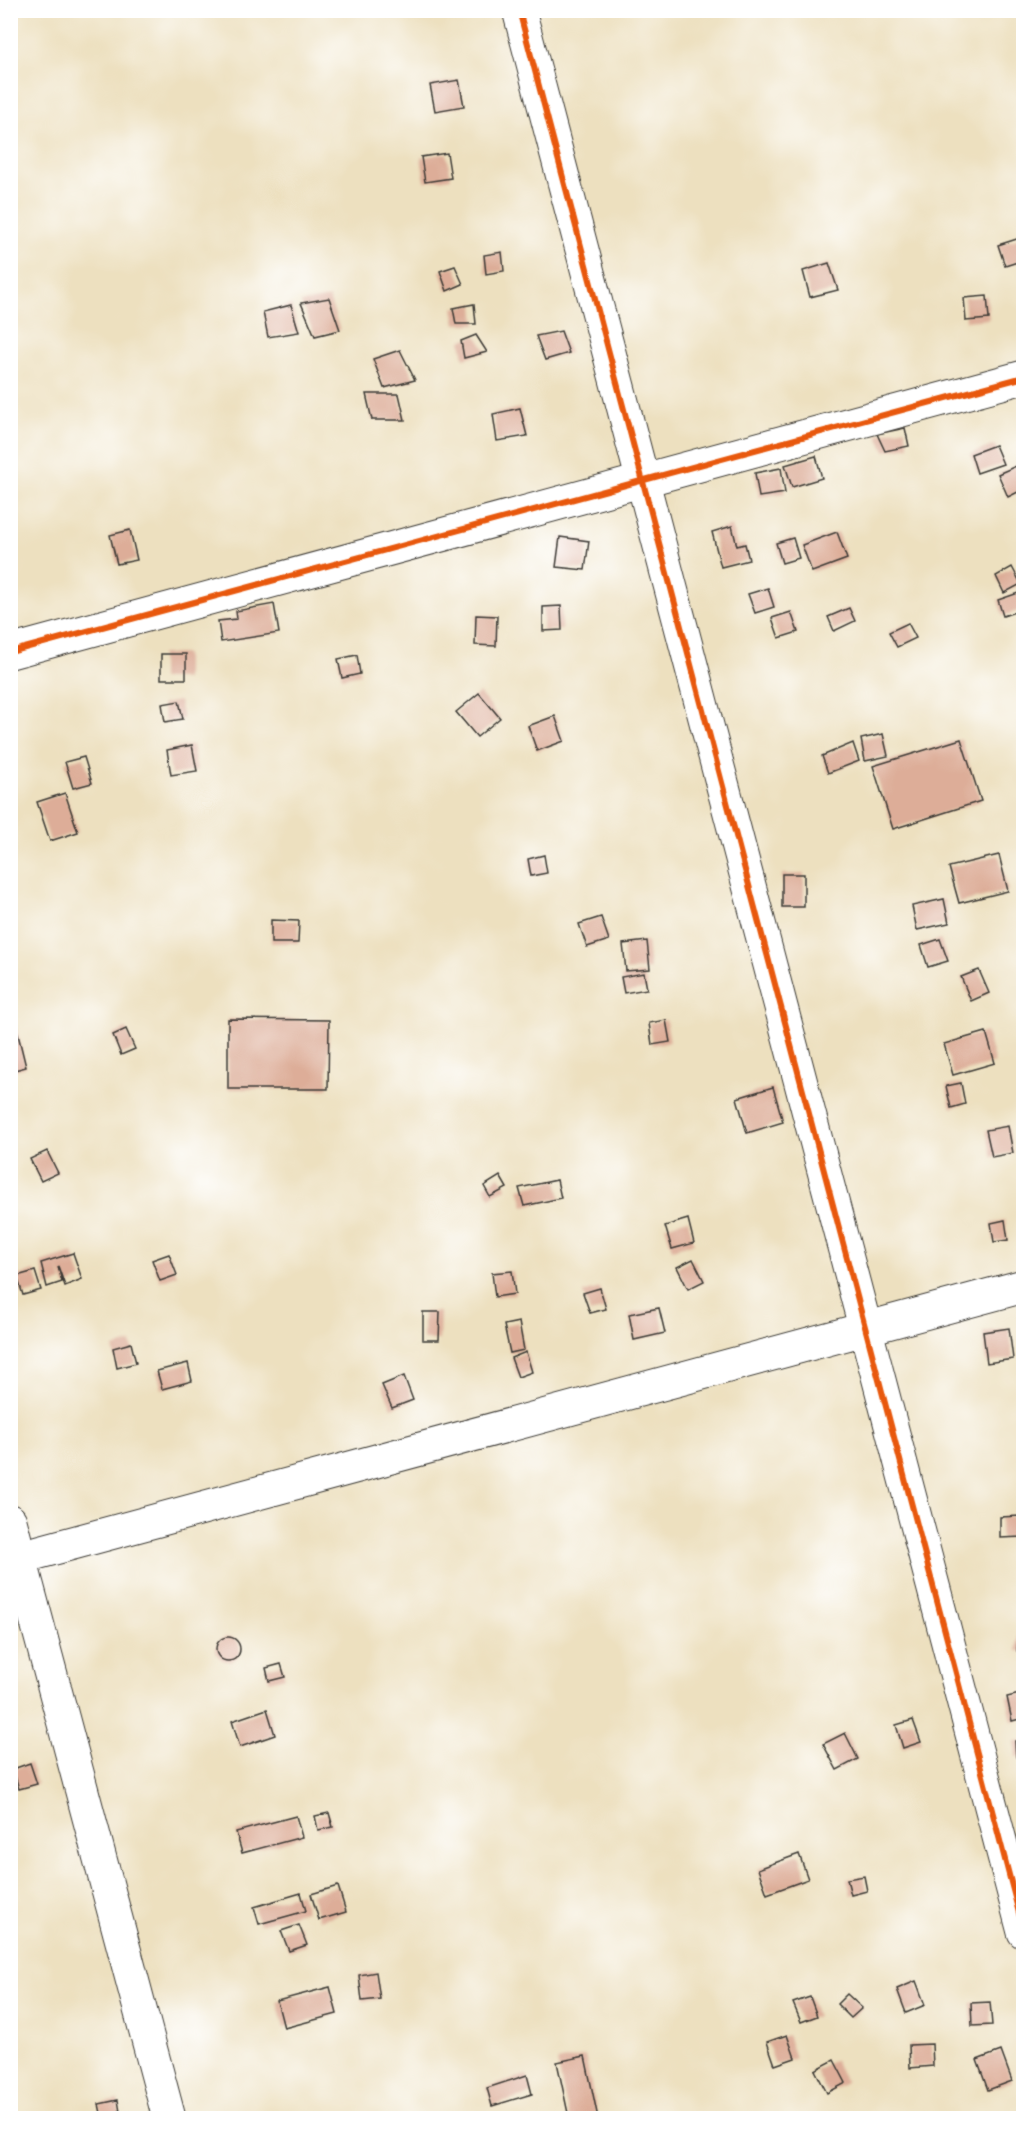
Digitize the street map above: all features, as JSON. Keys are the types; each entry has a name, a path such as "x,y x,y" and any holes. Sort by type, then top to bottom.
{"street":[{"path":"519,10 1023,1932"},
{"path":"10,652 1023,377"},
{"path":"15,1559 1023,1286"},
{"path":"10,1521 15,1559 169,2118"}],"building":[{"path":"459,80 464,106 435,111 430,85"},
{"path":"447,153 451,178 425,182 421,157"},
{"path":"1020,238 1024,260 1005,266 998,245"},
{"path":"502,252 504,271 486,274 484,255"},
{"path":"829,263 838,290 810,297 803,271"},
{"path":"455,266 463,284 447,291 440,271"},
{"path":"987,296 989,319 966,321 964,298"},
{"path":"329,298 340,330 315,336 301,303"},
{"path":"474,304 476,324 456,324 453,308"},
{"path":"291,305 299,332 268,337 263,312"},
{"path":"561,331 569,353 545,360 536,336"},
{"path":"476,335 487,352 464,358 461,341"},
{"path":"400,350 415,380 384,388 373,359"},
{"path":"366,394 399,394 405,420 372,420"},
{"path":"520,408 527,436 497,441 493,414"},
{"path":"905,428 909,446 885,451 877,434"},
{"path":"995,445 1003,464 977,473 971,454"},
{"path":"816,456 822,478 792,487 785,465"},
{"path":"1016,466 1024,489 1008,497 998,474"},
{"path":"781,468 785,493 759,497 755,473"},
{"path":"732,526 737,546 745,544 749,560 721,567 712,532"},
{"path":"130,530 137,560 117,564 110,535"},
{"path":"837,532 847,559 812,572 802,545"},
{"path":"560,537 589,541 585,570 556,567"},
{"path":"793,538 799,558 782,563 776,543"},
{"path":"1012,567 1021,584 1004,593 996,576"},
{"path":"768,588 774,607 755,613 748,594"},
{"path":"1024,591 1024,609 1003,616 998,600"},
{"path":"274,604 279,633 221,642 218,621 237,619 236,611"},
{"path":"561,606 562,630 543,631 543,607"},
{"path":"849,608 855,621 834,631 828,617"},
{"path":"791,612 798,632 779,638 772,618"},
{"path":"476,615 497,616 496,646 475,645"},
{"path":"908,623 916,638 897,647 889,632"},
{"path":"161,654 186,654 186,679 161,679"},
{"path":"357,655 360,674 342,678 338,659"},
{"path":"479,693 500,718 477,737 456,712"},
{"path":"179,701 183,719 165,722 162,704"},
{"path":"555,716 564,741 537,751 528,726"},
{"path":"883,734 888,756 865,761 861,739"},
{"path":"961,739 981,801 893,829 873,766"},
{"path":"853,743 859,761 828,773 822,756"},
{"path":"192,745 197,771 171,775 167,750"},
{"path":"84,757 92,783 73,788 65,762"},
{"path":"65,793 78,832 50,841 37,802"},
{"path":"544,855 547,873 531,876 528,859"},
{"path":"999,855 1008,891 959,903 949,867"},
{"path":"782,874 804,874 804,907 782,907"},
{"path":"944,899 949,923 917,930 912,906"},
{"path":"601,917 609,940 587,947 579,924"},
{"path":"271,920 299,921 298,943 271,943"},
{"path":"940,939 948,961 928,967 921,945"},
{"path":"647,941 650,969 626,971 623,944"},
{"path":"979,970 989,993 971,1001 961,977"},
{"path":"644,973 647,989 624,993 621,977"},
{"path":"228,1019 329,1020 328,1089 228,1089"},
{"path":"666,1020 670,1042 652,1045 649,1023"},
{"path":"16,1026 26,1067 11,1071 10,1027"},
{"path":"126,1029 135,1049 121,1055 113,1035"},
{"path":"986,1032 995,1063 953,1075 944,1044"},
{"path":"961,1083 965,1104 951,1108 946,1086"},
{"path":"773,1087 783,1122 747,1133 737,1098"},
{"path":"1008,1126 1013,1153 992,1157 986,1130"},
{"path":"47,1151 58,1173 41,1181 30,1159"},
{"path":"500,1176 507,1188 490,1197 484,1186"},
{"path":"557,1180 561,1198 524,1206 519,1188"},
{"path":"688,1219 694,1243 672,1249 665,1226"},
{"path":"1005,1220 1008,1240 994,1242 991,1223"},
{"path":"73,1253 82,1279 65,1286 58,1266 62,1282 47,1287 41,1263"},
{"path":"169,1254 177,1275 160,1281 152,1260"},
{"path":"693,1259 704,1281 688,1289 677,1267"},
{"path":"35,1271 41,1290 23,1295 17,1276"},
{"path":"512,1271 515,1294 495,1297 492,1273"},
{"path":"600,1288 606,1309 590,1313 583,1293"},
{"path":"659,1308 665,1333 634,1340 629,1314"},
{"path":"423,1312 440,1312 439,1340 423,1340"},
{"path":"519,1322 524,1350 510,1353 504,1325"},
{"path":"1009,1328 1013,1359 987,1363 983,1332"},
{"path":"131,1343 136,1363 117,1368 113,1348"},
{"path":"526,1352 532,1372 518,1377 511,1358"},
{"path":"188,1363 192,1381 162,1389 157,1371"},
{"path":"404,1376 413,1400 392,1408 382,1385"},
{"path":"1021,1516 1022,1537 1000,1538 1000,1517"},
{"path":"1019,1625 1024,1625 1024,1651 1017,1651"},
{"path":"228,1637 237,1640 240,1649 237,1658 228,1661 219,1658 216,1649 219,1640"},
{"path":"281,1664 285,1677 269,1681 266,1668"},
{"path":"1024,1693 1024,1718 1012,1721 1007,1697"},
{"path":"267,1709 275,1735 240,1747 232,1721"},
{"path":"913,1720 921,1742 903,1748 896,1725"},
{"path":"845,1733 858,1759 837,1770 823,1744"},
{"path":"1015,1741 1024,1741 1024,1756 1016,1757"},
{"path":"30,1763 37,1784 19,1789 13,1769"},
{"path":"329,1813 333,1827 318,1830 315,1816"},
{"path":"296,1816 302,1837 242,1853 236,1832"},
{"path":"799,1854 808,1879 767,1894 758,1869"},
{"path":"864,1876 867,1891 851,1895 847,1879"},
{"path":"338,1886 346,1912 319,1920 311,1894"},
{"path":"301,1893 306,1911 259,1924 254,1907"},
{"path":"299,1925 307,1945 289,1951 281,1931"},
{"path":"376,1972 380,1999 362,2001 359,1975"},
{"path":"916,1981 925,2005 906,2013 897,1989"},
{"path":"330,1987 337,2014 284,2028 277,2001"},
{"path":"847,1994 862,2008 851,2018 837,2004"},
{"path":"810,1997 817,2016 801,2022 793,2003"},
{"path":"990,2002 992,2025 972,2026 971,2003"},
{"path":"787,2035 795,2058 775,2065 767,2042"},
{"path":"932,2044 933,2066 910,2068 909,2045"},
{"path":"1001,2051 1012,2081 988,2090 977,2060"},
{"path":"585,2056 598,2118 569,2118 557,2062"},
{"path":"834,2060 846,2083 827,2093 815,2070"},
{"path":"527,2075 532,2094 492,2106 487,2088"},
{"path":"118,2100 121,2118 102,2118 99,2104"}],"cycle path":[{"path":"519,10 1024,1932"},
{"path":"10,652 1024,377"}]}
